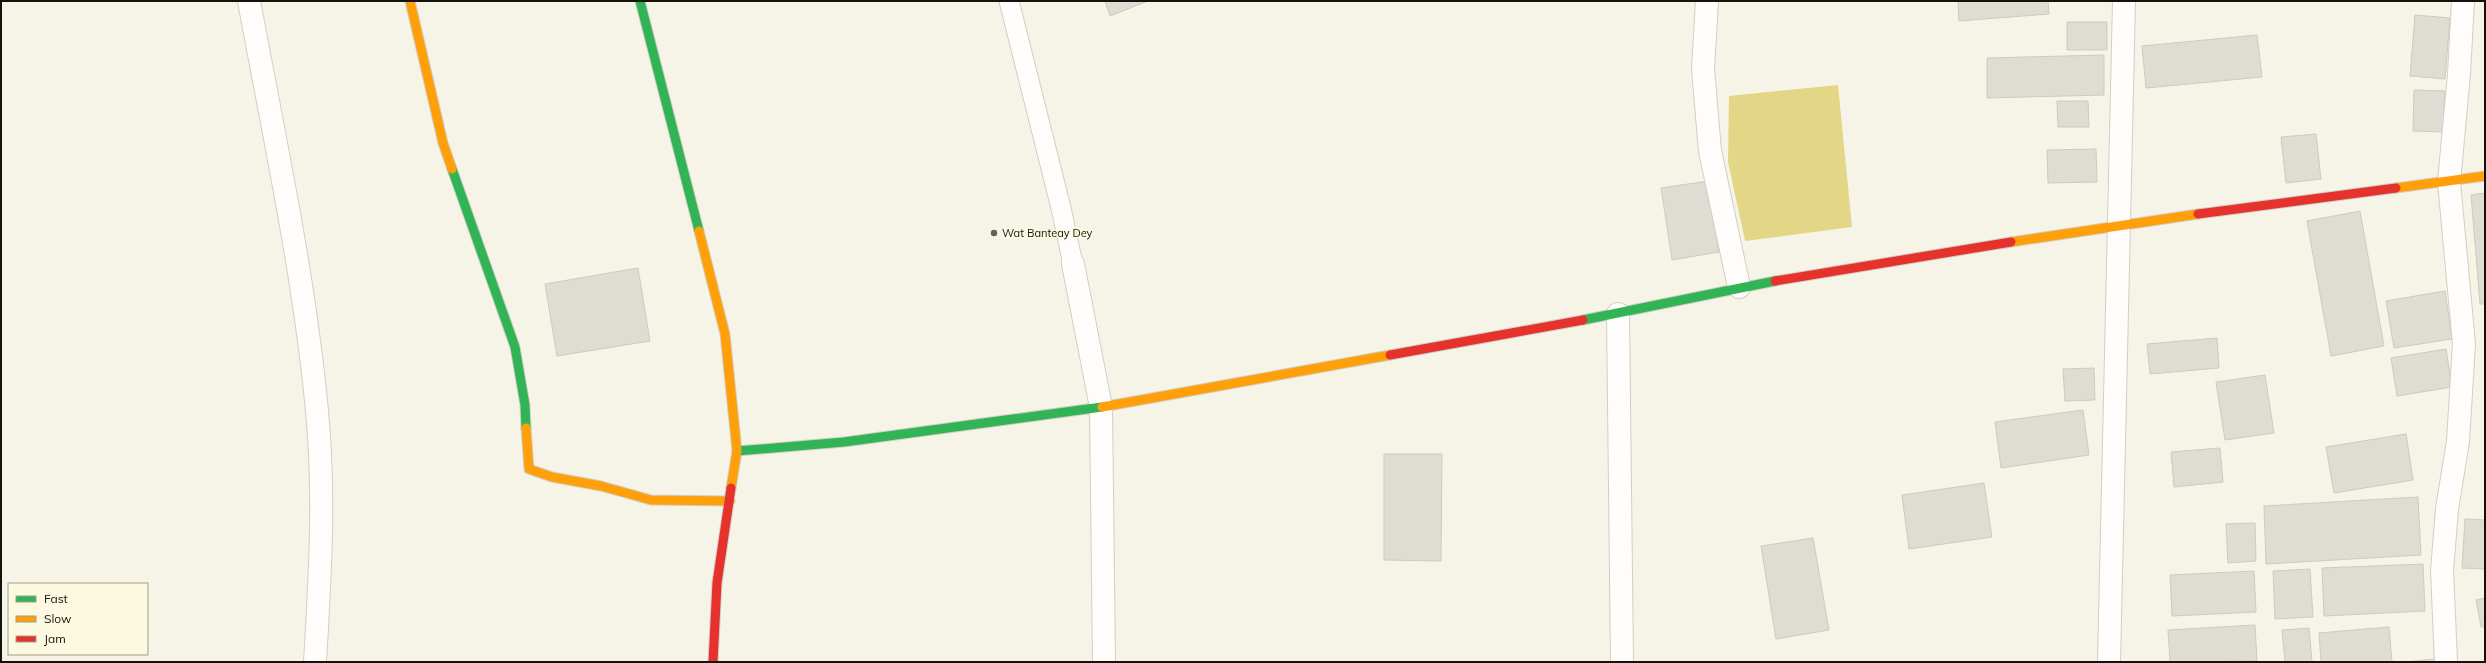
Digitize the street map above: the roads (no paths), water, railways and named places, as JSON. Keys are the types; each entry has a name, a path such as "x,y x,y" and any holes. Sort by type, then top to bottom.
{"street":[{"path":"249,1 304,304 317,412 323,524 315,662"},
{"path":"410,1 443,143 515,347 525,405 529,469 552,477 601,486 651,500 730,501"},
{"path":"640,1 725,334 737,451 717,583 713,662"},
{"path":"1707,1 1703,69 1710,151 1739,287"},
{"path":"2109,662 2124,1"},
{"path":"2446,662 2442,571 2447,509 2458,442 2464,344 2449,182 2459,74 2463,1"},
{"path":"737,451 844,442 1101,407 1618,314 1739,287 2118,225 2485,176"},
{"path":"1073,264 1101,407 1104,662"},
{"path":"1618,314 1622,662"}],"lane":[{"path":"1009,1 1061,208 1073,264"}],"place":[{"name":"Wat Banteay Dey","path":"994,233"}]}
